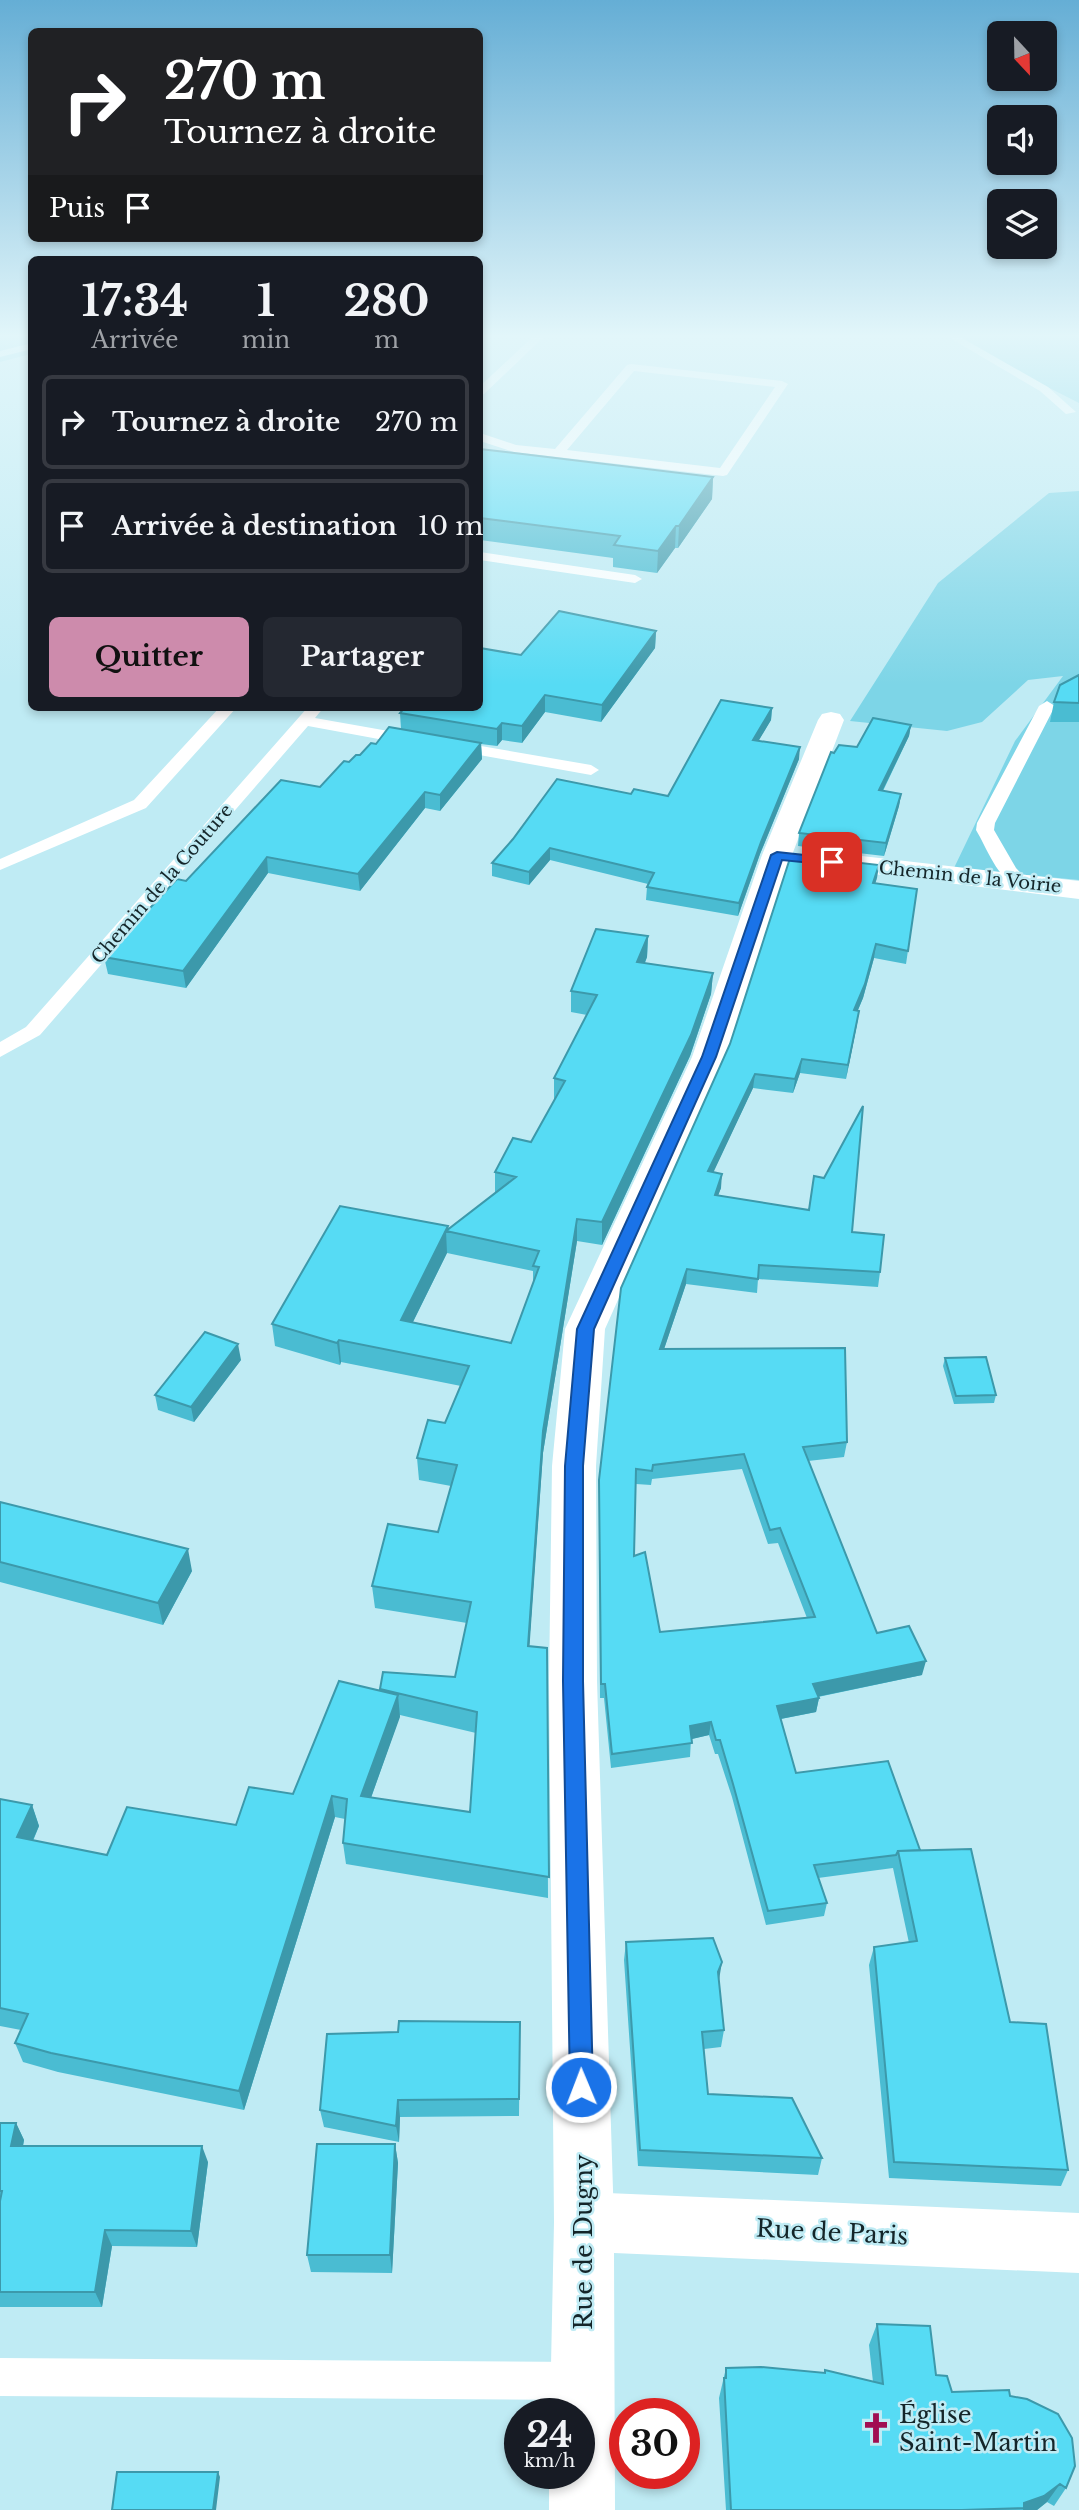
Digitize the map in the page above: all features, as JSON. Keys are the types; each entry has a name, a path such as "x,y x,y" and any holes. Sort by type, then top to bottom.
{"street":[{"name":"Rue de Dugny","path":"582,2510 584,2222 573,1654 574,1466 585,1329 709,1057 777,855 831,720"},
{"name":"Chemin de la Voirie","path":"777,855 1079,890"},
{"name":"Rue de Paris","path":"584,2222 1079,2243"}],"lane":[{"path":"542,451 723,472 737,451"},
{"path":"483,556 635,579"},
{"path":"1021,883 1009,871 985,830 986,822 1047,706"},
{"path":"0,864 140,804 225,711"},
{"name":"Chemin de la Couture","path":"0,1051 33,1031 313,711"},
{"path":"304,721 591,770"},
{"path":"0,2377 583,2381"}],"shaded area":[{"path":"1079,491 1079,880 954,868 1015,741 1063,676 1028,680 982,722 947,731 850,721 938,583 1049,493"}],"building":[{"path":"483,451 713,477 658,551 614,545 620,536 483,518"},
{"path":"559,611 656,631 602,705 545,695 522,726 502,723 497,729 400,713 483,711 483,649 521,655"},
{"path":"1079,675 1079,703 1054,702 1060,685"},
{"path":"721,700 772,708 753,740 800,747 739,903 647,887 654,873 550,848 529,872 492,863 557,779 631,794 634,789 668,796"},
{"path":"873,718 911,725 879,790 901,794 886,843 799,833 831,752 834,753 839,745 857,747"},
{"path":"389,727 481,743 440,795 425,792 358,874 267,857 183,971 104,957 177,879 186,881 281,780 320,787 344,761 349,762 356,755 360,755 371,743 376,744"},
{"path":"791,855 879,865 873,883 917,889 908,951 876,944 865,984 854,1010 859,1011 848,1065 802,1059 795,1079 755,1074 708,1171 722,1174 715,1195 809,1210 814,1176 824,1178 863,1106 852,1232 884,1235 880,1272 759,1265 758,1279 687,1269 660,1349 845,1348 847,1442 803,1447 877,1633 909,1626 926,1661 813,1684 819,1698 777,1706 796,1773 888,1761 920,1850 814,1865 827,1903 768,1911 720,1740 716,1740 711,1722 690,1726 692,1743 612,1754 605,1684 601,1684 599,1480 621,1288 730,1044","holes":["744,1454 770,1530 780,1528 815,1617 660,1632 645,1552 634,1556 636,1469 652,1471 653,1465"]},
{"path":"596,929 648,936 637,962 713,973 691,1035 602,1222 577,1219 543,1431 528,1646 547,1648 549,1877 343,1843 347,1799 332,1796 239,2091 51,2053 15,2043 28,2014 0,2008 0,1799 32,1805 17,1837 107,1855 127,1807 236,1825 249,1787 293,1794 339,1681 398,1695 361,1796 470,1812 477,1712 380,1689 383,1672 455,1677 471,1602 372,1586 388,1524 438,1532 457,1465 417,1458 428,1420 445,1423 469,1366 339,1340 337,1343 272,1324 340,1206 448,1226 401,1320 511,1343 539,1267 533,1266 539,1251 446,1231 516,1177 495,1172 513,1138 531,1142 565,1081 554,1078 597,995 571,991"},
{"path":"205,1332 238,1344 191,1407 155,1395"},
{"path":"986,1357 996,1395 956,1396 945,1358"},
{"path":"0,1502 188,1549 158,1603 0,1562"},
{"path":"971,1849 1010,2022 1046,2024 1068,2170 894,2162 874,1947 917,1941 898,1851"},
{"path":"713,1938 722,1962 718,1972 724,2030 702,2032 708,2094 792,2098 822,2158 640,2150 626,1942"},
{"path":"399,2021 520,2022 519,2099 398,2100 396,2126 320,2110 327,2034 398,2032"},
{"path":"0,2123 16,2123 11,2146 202,2146 191,2231 105,2230 95,2292 0,2292"},
{"path":"317,2144 395,2144 390,2255 307,2255"},
{"name":"Église Saint-Martin","path":"877,2324 930,2326 936,2375 947,2376 952,2392 1009,2390 1010,2396 1027,2399 1058,2414 1072,2438 1075,2466 1066,2488 1060,2484 1044,2496 1024,2503 1024,2508 731,2510 724,2378 726,2368 761,2367 825,2373 825,2370 883,2384"},
{"path":"117,2472 218,2472 213,2510 112,2510"}],"place":[{"name":"Église Saint-Martin","path":"876,2428"}],"route":[{"path":"581,2087 573,1681 574,1466 585,1329 709,1057 777,855 832,862"}]}
